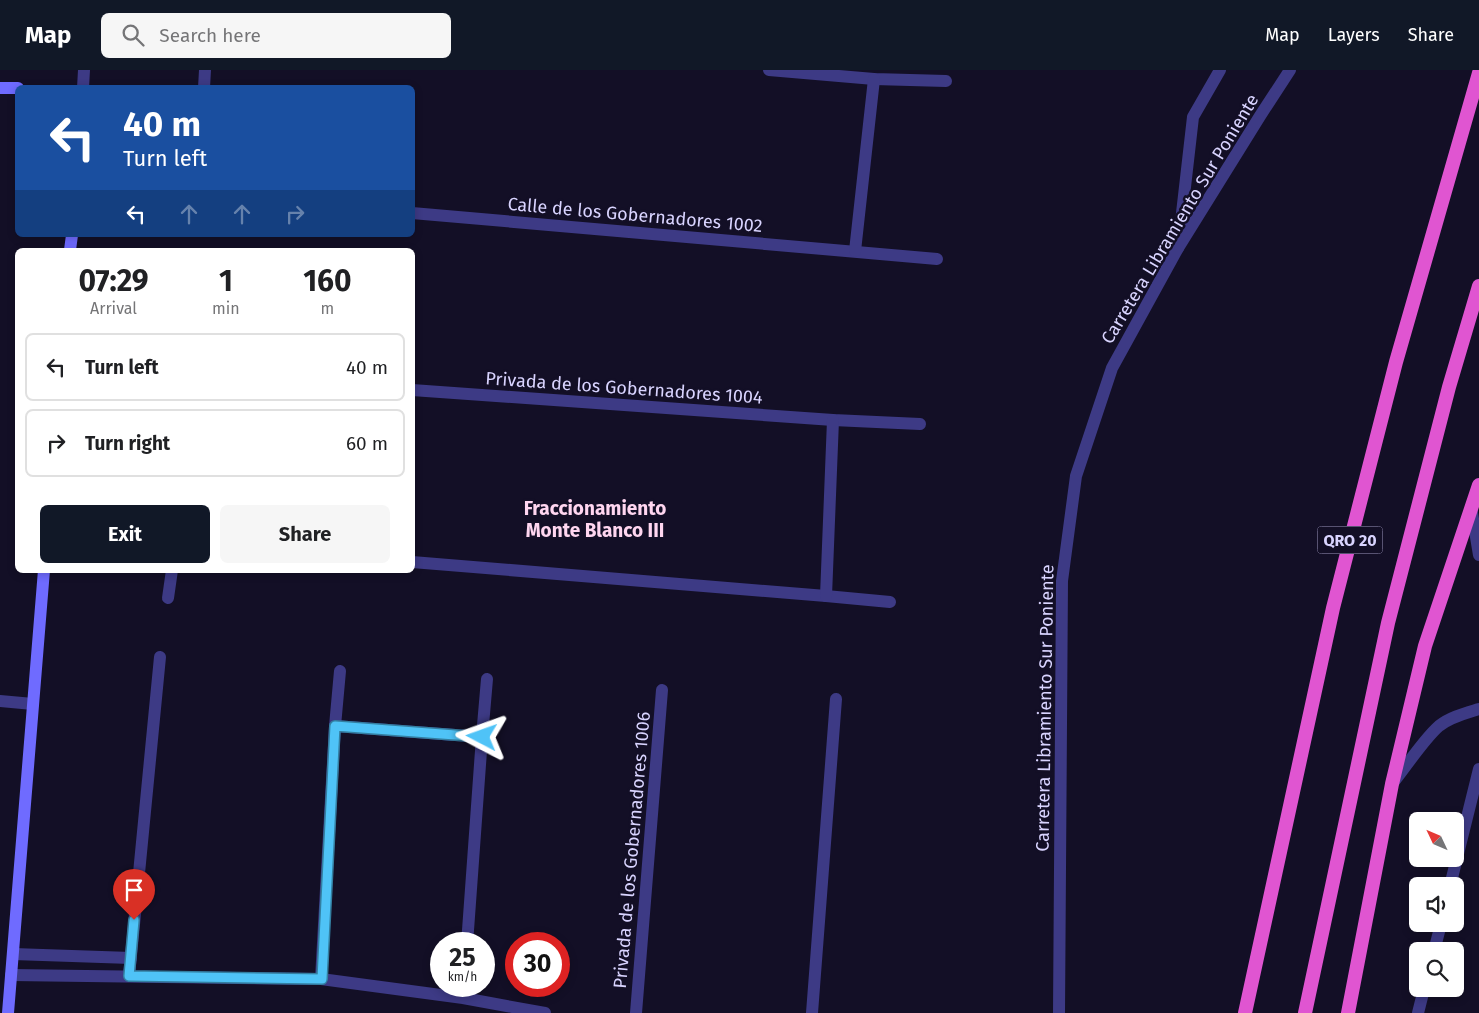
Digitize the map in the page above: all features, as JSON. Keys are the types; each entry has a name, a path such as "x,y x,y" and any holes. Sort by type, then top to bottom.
{"highway":[{"name":"QRO 20","path":"1245,1013 1333,608 1396,362 1479,73"},
{"name":"QRO 20","path":"1305,1013 1388,623 1449,387 1479,286"},
{"path":"1348,1013 1392,784 1425,646 1479,485"}],"main road":[{"path":"0,88 15,88"},
{"path":"8,1013 44,573"}],"street":[{"path":"83,85 84,70"},
{"path":"204,85 205,70"},
{"path":"769,70 874,79 946,81"},
{"path":"1178,248 1193,117 1220,70"},
{"name":"Carretera Libramiento Sur Poniente","path":"1059,1013 1062,581 1076,476 1112,368 1178,248 1290,70"},
{"path":"854,251 874,79"},
{"name":"Calle de los Gobernadores 1002","path":"415,213 937,259"},
{"name":"Privada de los Gobernadores 1004","path":"415,390 833,420 920,424"},
{"path":"826,596 833,420"},
{"path":"1471,506 1479,555"},
{"path":"415,562 890,602"},
{"path":"168,598 172,573"},
{"path":"129,976 160,656"},
{"path":"322,979 335,726 340,671"},
{"path":"468,932 487,679"},
{"name":"Privada de los Gobernadores 1006","path":"636,1013 662,690"},
{"path":"812,1013 836,699"},
{"path":"0,701 33,704"},
{"path":"1392,784 1440,725 1457,716 1479,709"},
{"path":"335,726 482,737"},
{"path":"1452,877 1479,769"},
{"path":"13,954 131,958"},
{"path":"11,975 322,979 430,989"},
{"path":"483,997 545,1013"},
{"path":"1418,1013 1422,997"}],"district":[{"name":"Fraccionamiento Monte Blanco III","path":"595,519"}],"route":[{"path":"134,920 129,976 322,979 335,726 482,737"}]}
